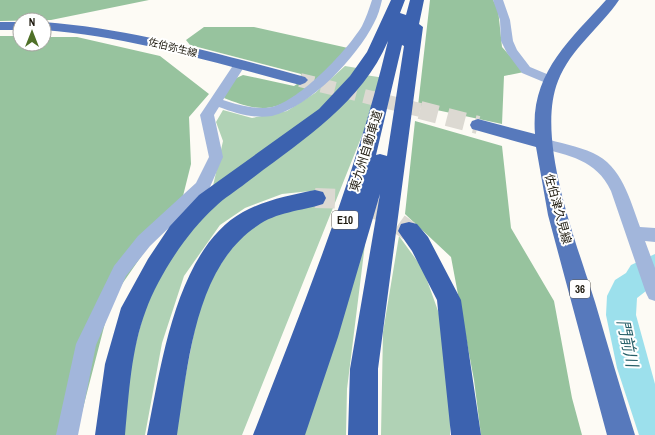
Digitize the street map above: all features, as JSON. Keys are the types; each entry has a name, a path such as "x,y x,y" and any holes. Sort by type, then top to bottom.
{"highway":[{"path":"110,435 119,364 134,308 156,266 178,233 207,201 325,113 356,80 376,52 398,0"},
{"name":"東九州自動車道","path":"268,435 326,276 364,159 388,79 403,0"},
{"path":"363,435 364,369 413,48 417,0"},
{"name":"東九州自動車道","path":"290,435 324,337 380,159 403,71 417,0"},
{"path":"162,435 189,306 203,272 222,242 248,220 273,208 315,198"},
{"path":"409,231 420,244 434,267 449,300 466,435"}],"main road":[{"name":"佐伯津久見線","path":"613,0 565,53 550,80 545,96 544,143 548,170 560,217 621,435"},
{"path":"0,26 12,26"},
{"name":"佐伯弥生線","path":"52,27 89,29 128,36 300,80"},
{"path":"478,125 544,143"}],"street":[{"path":"216,102 250,112 278,110 296,99 340,64 367,26 377,0"},
{"path":"498,0 505,20 507,41 510,51 526,70 550,80"},
{"path":"67,435 86,344 120,272 144,241 202,187 216,157 207,115 240,64"},
{"path":"544,143 582,154 595,161 606,170 620,191 655,293"},
{"path":"635,234 655,235"}],"green space":[{"path":"0,0 149,0 52,20 52,12 12,12 12,21 0,21"},
{"path":"430,0 493,0 498,9 502,47 524,72 504,76 502,124 418,106"},
{"path":"204,27 254,27 348,48 311,85 289,101 277,106 255,108 224,98 232,80 243,75 294,86 300,82 301,74 190,45 186,40"},
{"path":"0,36 12,36 12,52 52,52 52,37 77,37 160,56 209,94 189,117 191,164 183,196 111,300 76,435 0,435"},
{"path":"345,66 357,68 332,99 302,125 213,186 223,141 216,122 223,110 252,118 287,111 315,93"},
{"path":"365,75 385,78 242,435 174,435 196,322 207,284 245,229 280,211 321,202 320,190 282,194 245,208 220,225 184,276 162,343 145,435 121,435 123,392 147,301 169,256 217,200"},
{"path":"415,121 502,146 511,228 554,301 572,398 582,435 481,435 474,380 451,257 405,214"},
{"path":"366,236 347,389 346,435 301,435"},
{"path":"399,236 423,269 442,322 451,365 450,435 381,435 383,332"}],"waterway":[{"name":"門前川","path":"655,266 641,274 636,282 625,289 622,296 621,315 633,368 655,432"}],"tunnel":[{"path":"300,80 420,110"},
{"path":"420,110 424,111"},
{"path":"420,110 478,125"},
{"path":"315,198 347,199 381,211 409,231"}]}
